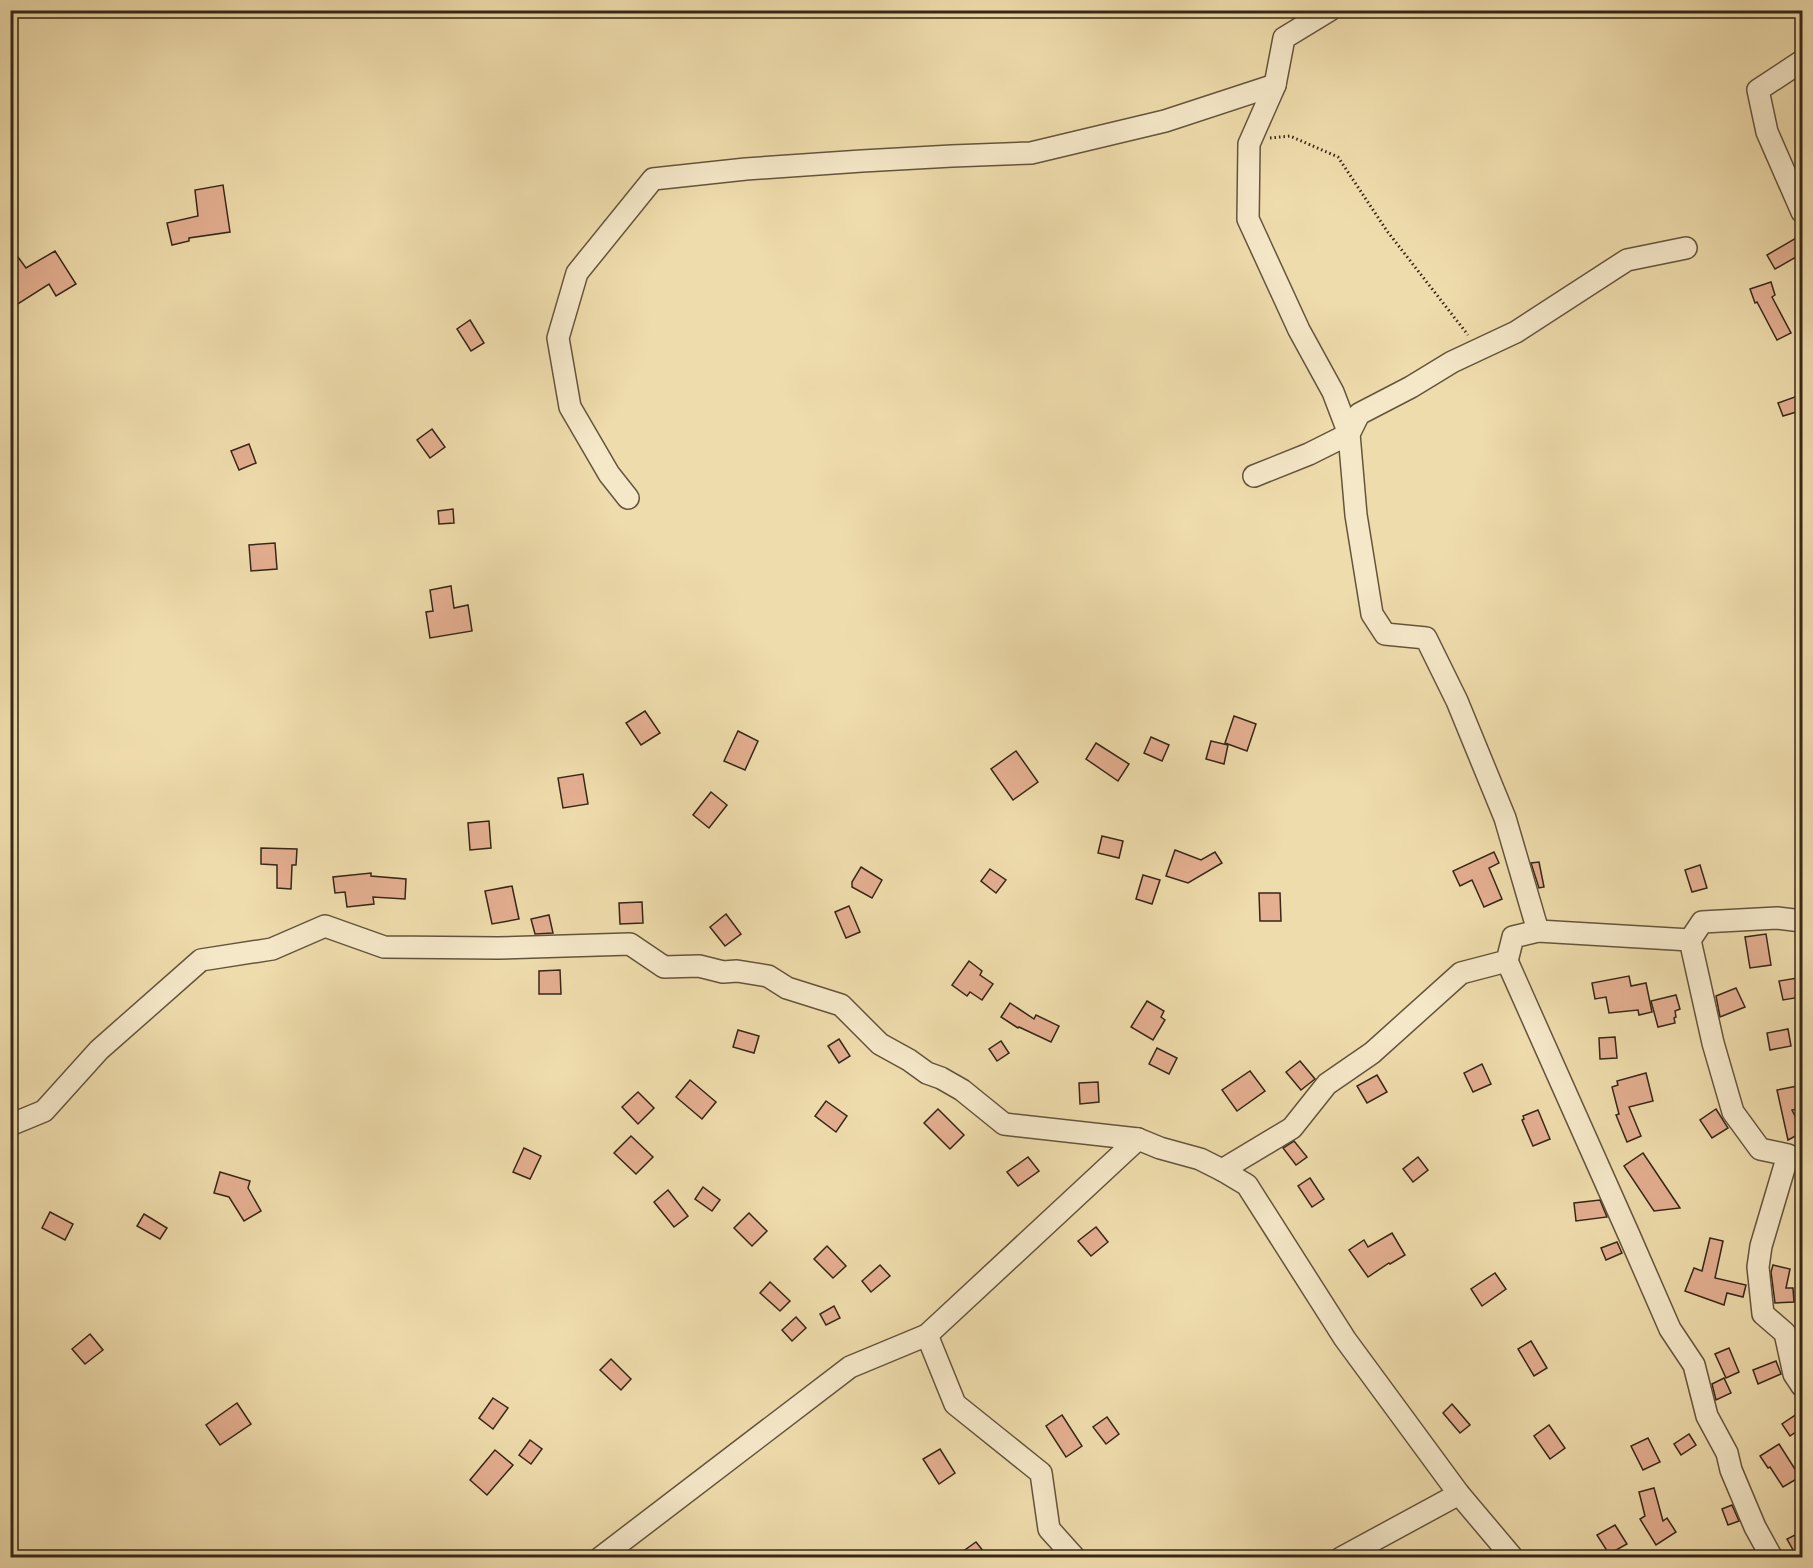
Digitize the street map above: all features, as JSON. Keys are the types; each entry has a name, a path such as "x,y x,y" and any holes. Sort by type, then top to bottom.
{"street":[{"path":"1330,10 1284,38 1275,85 1249,144 1248,219 1299,330 1333,392 1349,435 1356,514 1372,614 1385,634 1426,638 1437,659 1457,700 1505,818 1538,931"},
{"path":"1803,61 1758,90 1767,132 1803,212"},
{"path":"628,498 609,474 570,407 558,338 577,273 653,179 746,169 1031,153 1165,121 1275,85"},
{"path":"1254,476 1349,435 1359,414 1478,349 1516,332 1627,260 1686,248"},
{"path":"1803,921 1777,918 1702,922 1690,940 1713,1043 1732,1112 1760,1149 1788,1155 1761,1246 1758,1267 1763,1314 1785,1333 1794,1374 1803,1386"},
{"path":"10,1125 44,1111 99,1050 201,960 272,949 325,926 384,947 498,948 630,944 664,967 699,966 723,972 737,971 768,976 787,988 841,1005 880,1044 927,1073 962,1089 1004,1124 1138,1139 1160,1148 1200,1159 1247,1185 1345,1339 1459,1494 1513,1557"},
{"path":"1690,940 1538,931 1513,937 1507,961 1670,1329 1694,1365 1707,1416 1727,1453 1731,1470 1755,1527 1772,1557"},
{"path":"1222,1170 1292,1128 1328,1084 1372,1053 1461,973 1507,961"},
{"path":"600,1557 850,1366 927,1335 1138,1139"},
{"path":"927,1335 955,1404 1041,1473 1049,1529 1075,1557"},
{"path":"1341,1557 1459,1494"}],"path":[{"path":"1249,144 1270,138 1290,136 1338,157 1387,231 1478,349"}],"building":[{"path":"223,185 230,232 189,238 189,241 172,245 167,223 198,216 195,190"},
{"path":"1796,238 1803,253 1775,269 1767,255"},
{"path":"10,246 26,268 55,251 76,284 56,296 49,284 10,309"},
{"path":"1771,282 1775,295 1772,297 1791,333 1777,340 1757,302 1755,303 1750,289"},
{"path":"470,320 484,343 471,351 457,329"},
{"path":"1803,394 1803,410 1783,416 1778,403"},
{"path":"432,429 445,447 430,458 417,440"},
{"path":"249,444 256,463 239,470 231,451"},
{"path":"453,509 454,523 439,524 438,511"},
{"path":"275,543 277,569 251,571 249,545"},
{"path":"451,586 454,608 468,605 472,631 430,638 426,612 433,611 430,590"},
{"path":"645,711 660,733 641,745 626,723"},
{"path":"1234,716 1256,724 1247,751 1225,743"},
{"path":"738,731 758,741 745,770 724,761"},
{"path":"1151,737 1169,745 1162,761 1144,753"},
{"path":"1211,741 1228,745 1224,764 1206,759"},
{"path":"1096,743 1129,764 1118,781 1086,759"},
{"path":"1016,751 1038,782 1013,800 991,769"},
{"path":"583,774 588,804 563,808 558,778"},
{"path":"711,792 727,805 709,828 693,815"},
{"path":"489,821 491,848 470,850 468,823"},
{"path":"1102,836 1123,841 1119,858 1098,853"},
{"path":"261,848 297,849 296,865 292,865 291,889 277,888 277,865 261,864"},
{"path":"1175,850 1201,860 1215,852 1222,863 1188,883 1166,876"},
{"path":"1494,852 1499,863 1489,868 1502,899 1484,907 1472,880 1460,886 1453,871"},
{"path":"1539,862 1544,887 1539,888 1531,863"},
{"path":"1700,865 1707,888 1692,892 1685,870"},
{"path":"861,867 882,880 872,898 852,887 852,882"},
{"path":"990,869 1006,880 996,893 981,881"},
{"path":"371,873 371,876 406,879 405,899 373,897 374,904 347,907 345,892 335,893 333,877"},
{"path":"1143,875 1160,880 1152,904 1136,899"},
{"path":"512,886 519,919 492,924 485,891"},
{"path":"1259,893 1280,893 1281,921 1260,921"},
{"path":"642,902 643,923 620,924 619,903"},
{"path":"849,906 860,932 846,938 835,912"},
{"path":"726,914 741,934 725,946 710,927"},
{"path":"549,915 553,933 535,934 531,919"},
{"path":"1766,934 1771,965 1750,968 1745,937"},
{"path":"969,961 982,971 980,975 993,984 982,1000 970,992 967,996 952,985"},
{"path":"560,970 561,994 539,994 539,971"},
{"path":"1629,976 1631,986 1646,983 1652,1012 1639,1015 1638,1010 1609,1013 1606,997 1595,999 1592,983"},
{"path":"1797,978 1801,997 1783,1000 1779,981"},
{"path":"1736,988 1745,1007 1720,1017 1716,996"},
{"path":"1676,995 1680,1009 1675,1011 1675,1023 1658,1027 1651,1001"},
{"path":"1147,1001 1164,1011 1161,1017 1165,1020 1153,1040 1131,1027"},
{"path":"1010,1003 1034,1019 1036,1015 1059,1026 1051,1042 1018,1028 1001,1017"},
{"path":"1788,1029 1791,1046 1770,1050 1767,1033"},
{"path":"738,1030 759,1036 754,1053 733,1047"},
{"path":"1615,1037 1617,1058 1600,1059 1599,1038"},
{"path":"839,1039 850,1056 839,1063 828,1046"},
{"path":"1001,1041 1009,1053 997,1061 989,1049"},
{"path":"1157,1048 1177,1058 1169,1074 1149,1064"},
{"path":"1300,1061 1315,1079 1301,1090 1286,1072"},
{"path":"1482,1064 1491,1084 1473,1092 1464,1073"},
{"path":"1250,1071 1265,1091 1237,1111 1222,1090"},
{"path":"1646,1073 1653,1101 1629,1107 1641,1136 1627,1142 1616,1115 1619,1114 1612,1087 1618,1085 1617,1081"},
{"path":"1377,1075 1387,1092 1367,1103 1357,1086"},
{"path":"690,1080 716,1102 702,1119 676,1097"},
{"path":"1098,1082 1099,1102 1080,1104 1079,1083"},
{"path":"1803,1085 1803,1108 1792,1110 1803,1132 1788,1140 1777,1090"},
{"path":"638,1092 654,1108 638,1124 622,1107"},
{"path":"826,1101 847,1116 836,1132 815,1116"},
{"path":"938,1109 964,1135 950,1149 924,1123"},
{"path":"1716,1109 1728,1128 1712,1138 1700,1120"},
{"path":"1538,1110 1550,1139 1533,1146 1522,1120 1523,1116"},
{"path":"631,1136 653,1157 636,1174 614,1153"},
{"path":"1294,1141 1307,1157 1296,1165 1283,1148"},
{"path":"524,1148 541,1156 530,1179 513,1172"},
{"path":"1643,1153 1680,1208 1654,1211 1624,1166"},
{"path":"1028,1157 1039,1171 1018,1186 1007,1172"},
{"path":"1418,1157 1428,1170 1413,1182 1403,1169"},
{"path":"220,1172 250,1181 248,1188 261,1211 244,1221 229,1197 214,1193"},
{"path":"1310,1178 1324,1199 1312,1207 1298,1186"},
{"path":"703,1187 720,1200 712,1211 695,1199"},
{"path":"668,1190 688,1216 674,1227 654,1202"},
{"path":"1600,1200 1607,1217 1576,1221 1574,1203"},
{"path":"50,1212 73,1224 65,1240 42,1228"},
{"path":"749,1213 767,1231 752,1246 734,1228"},
{"path":"144,1214 167,1228 160,1239 137,1226"},
{"path":"1096,1227 1108,1242 1091,1256 1078,1241"},
{"path":"1392,1233 1405,1255 1368,1277 1349,1250 1364,1240 1368,1247"},
{"path":"1710,1238 1723,1241 1715,1278 1746,1285 1743,1297 1727,1293 1724,1305 1685,1291 1694,1268 1702,1271"},
{"path":"1617,1242 1622,1253 1606,1260 1601,1248"},
{"path":"827,1246 846,1266 833,1278 814,1259"},
{"path":"880,1265 890,1276 871,1292 862,1281"},
{"path":"1773,1265 1790,1269 1786,1288 1793,1288 1794,1302 1775,1303 1771,1272"},
{"path":"1495,1273 1506,1289 1482,1306 1471,1289"},
{"path":"770,1282 790,1301 780,1311 760,1293"},
{"path":"834,1306 840,1318 826,1325 820,1314"},
{"path":"796,1317 806,1328 792,1341 782,1330"},
{"path":"90,1334 103,1350 85,1364 72,1349"},
{"path":"1531,1341 1547,1368 1534,1376 1518,1349"},
{"path":"1729,1348 1739,1372 1726,1378 1715,1354"},
{"path":"611,1359 631,1379 621,1390 600,1370"},
{"path":"1776,1361 1781,1374 1758,1384 1753,1370"},
{"path":"1724,1378 1731,1393 1716,1400 1712,1384"},
{"path":"493,1398 508,1408 493,1429 479,1418"},
{"path":"237,1403 251,1424 220,1445 206,1425"},
{"path":"1452,1404 1470,1425 1460,1433 1443,1413"},
{"path":"1803,1410 1803,1427 1790,1436 1782,1424"},
{"path":"1062,1415 1082,1446 1066,1457 1046,1426"},
{"path":"1107,1417 1119,1434 1106,1444 1093,1427"},
{"path":"1549,1425 1565,1448 1550,1459 1534,1436"},
{"path":"1689,1434 1696,1445 1681,1455 1674,1444"},
{"path":"1648,1438 1660,1462 1643,1470 1631,1446"},
{"path":"530,1440 542,1449 531,1464 519,1455"},
{"path":"1779,1444 1800,1477 1783,1487 1760,1456"},
{"path":"940,1449 955,1473 939,1484 923,1459"},
{"path":"495,1450 513,1465 487,1495 470,1480"},
{"path":"1654,1488 1663,1521 1667,1518 1676,1532 1656,1545 1640,1519 1645,1516 1639,1492"},
{"path":"1732,1505 1739,1521 1728,1525 1722,1509"},
{"path":"1615,1525 1627,1544 1609,1554 1597,1535"},
{"path":"1799,1533 1803,1540 1803,1557 1797,1557 1787,1539"},
{"path":"976,1542 988,1557 955,1557"}]}
